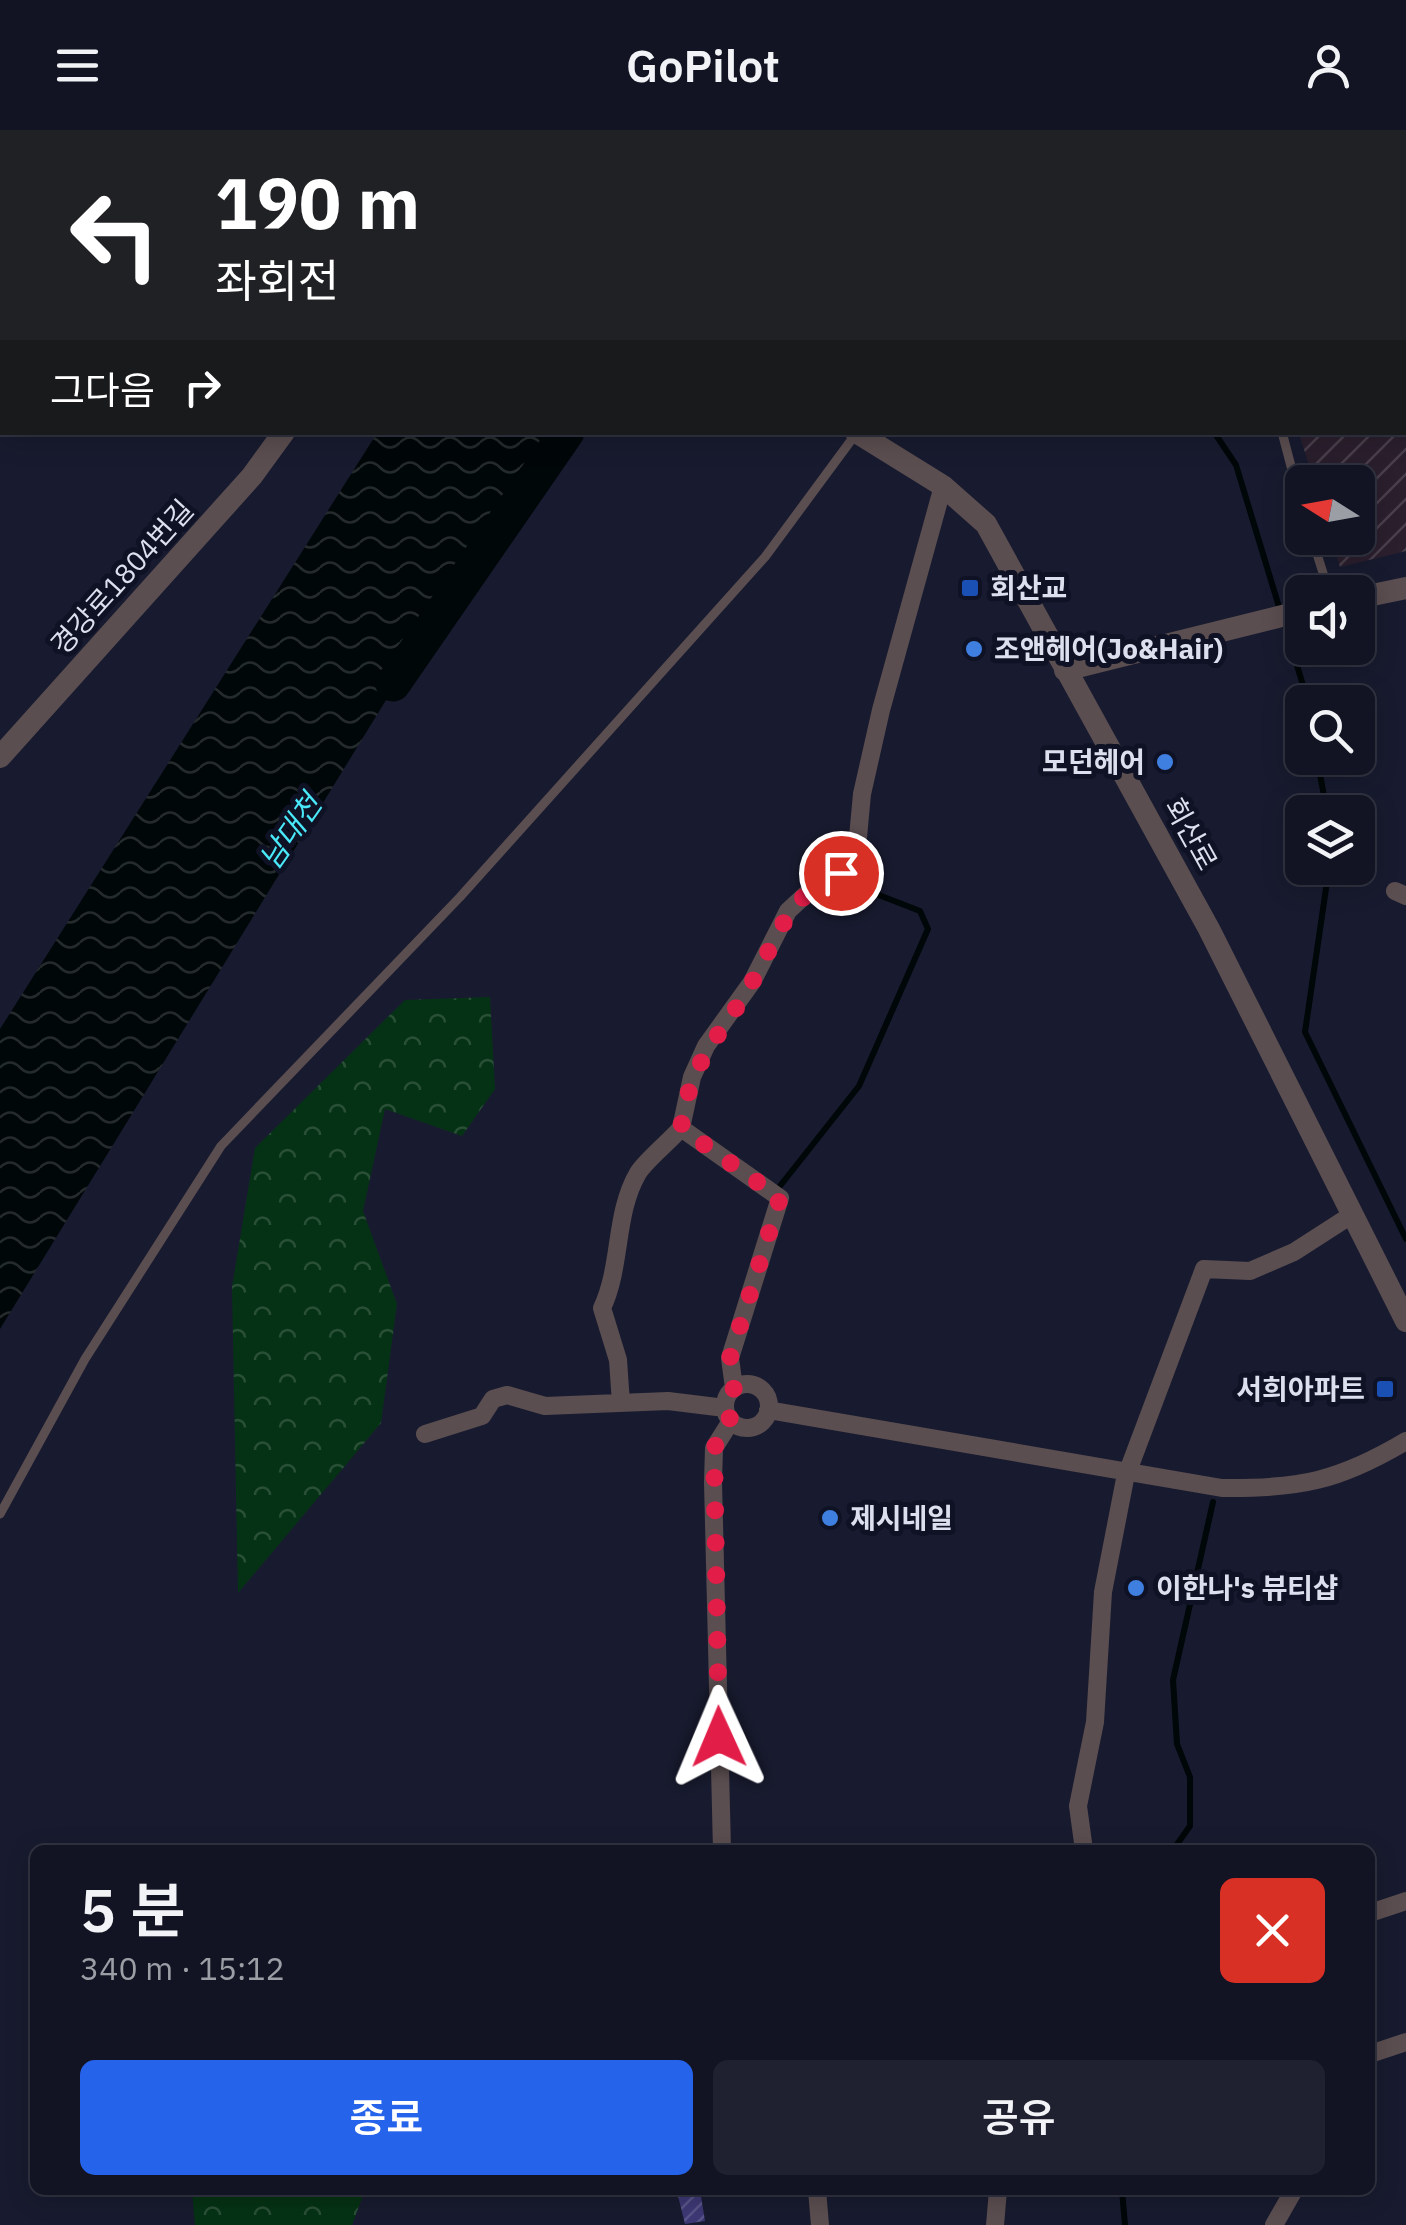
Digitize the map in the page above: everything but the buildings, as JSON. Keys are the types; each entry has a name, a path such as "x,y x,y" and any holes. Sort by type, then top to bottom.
{"street":[{"name":"경강로1804번길","path":"0,757 252,476 282,435"},
{"name":"회산로","path":"859,435 943,486 986,524 1209,928 1406,1321"},
{"path":"622,1403 618,1360 602,1308 612,1288 628,1197 639,1169 681,1128 692,1077 706,1046 752,982 788,911 816,886 841,873 858,837 862,794 881,710 943,486"},
{"path":"1375,594 1406,588"},
{"path":"1065,670 1285,615"},
{"path":"681,1128 780,1198 730,1358 734,1388 714,1448 722,1845"},
{"path":"1083,1845 1078,1806 1095,1722 1103,1592 1128,1470 1204,1269 1250,1271 1294,1252 1353,1214"},
{"path":"424,1434 482,1416 493,1399 508,1394 545,1406 668,1401 728,1414 750,1428 762,1422 768,1410 766,1396 756,1386 734,1388"},
{"path":"768,1410 1222,1488 1290,1488 1361,1468 1406,1442"},
{"path":"1375,1911 1406,1901"},
{"path":"1375,2052 1406,2042"},
{"path":"816,2224 817,2195"},
{"path":"996,2225 998,2195"},
{"path":"1274,2225 1291,2195"}],"lane":[{"path":"0,1514 85,1359 221,1146 460,897 765,557 855,435"},
{"path":"1283,435 1291,465"}],"shaded area":[{"path":"1300,435 1406,435 1406,551 1340,567 1336,555 1375,555 1375,465 1309,465"}],"green space":[{"path":"490,997 495,1089 462,1136 385,1109 363,1211 397,1304 381,1423 238,1593 232,1287 255,1148 405,1000"},
{"path":"192,2195 363,2195 352,2225 195,2225"}],"water":[{"path":"376,435 549,435 0,1329 0,1029"}],"waterway":[{"name":"남대천","path":"393,684 565,435"},
{"path":"1216,435 1236,465 1280,610"},
{"path":"1284,622 1303,685"},
{"path":"1320,775 1324,795"},
{"path":"780,1186 859,1086 928,929 920,911 853,885"},
{"path":"1327,885 1305,1032 1406,1239"},
{"path":"1177,1845 1190,1826 1190,1777 1177,1744 1173,1680 1213,1502"},
{"path":"1122,2195 1125,2225"}],"place":[{"name":"회산교","path":"970,588"},
{"name":"조앤헤어(Jo&Hair)","path":"974,649"},
{"name":"모던헤어","path":"1165,762"},
{"name":"서희아파트","path":"1385,1389"},
{"name":"제시네일","path":"830,1518"},
{"name":"이한나's 뷰티샵","path":"1136,1588"}],"route":[{"path":"719,1737 714,1448 731,1421 725,1408 734,1388 730,1358 780,1198 681,1128 692,1077 706,1046 752,982 788,911 816,886 841,873"}]}
